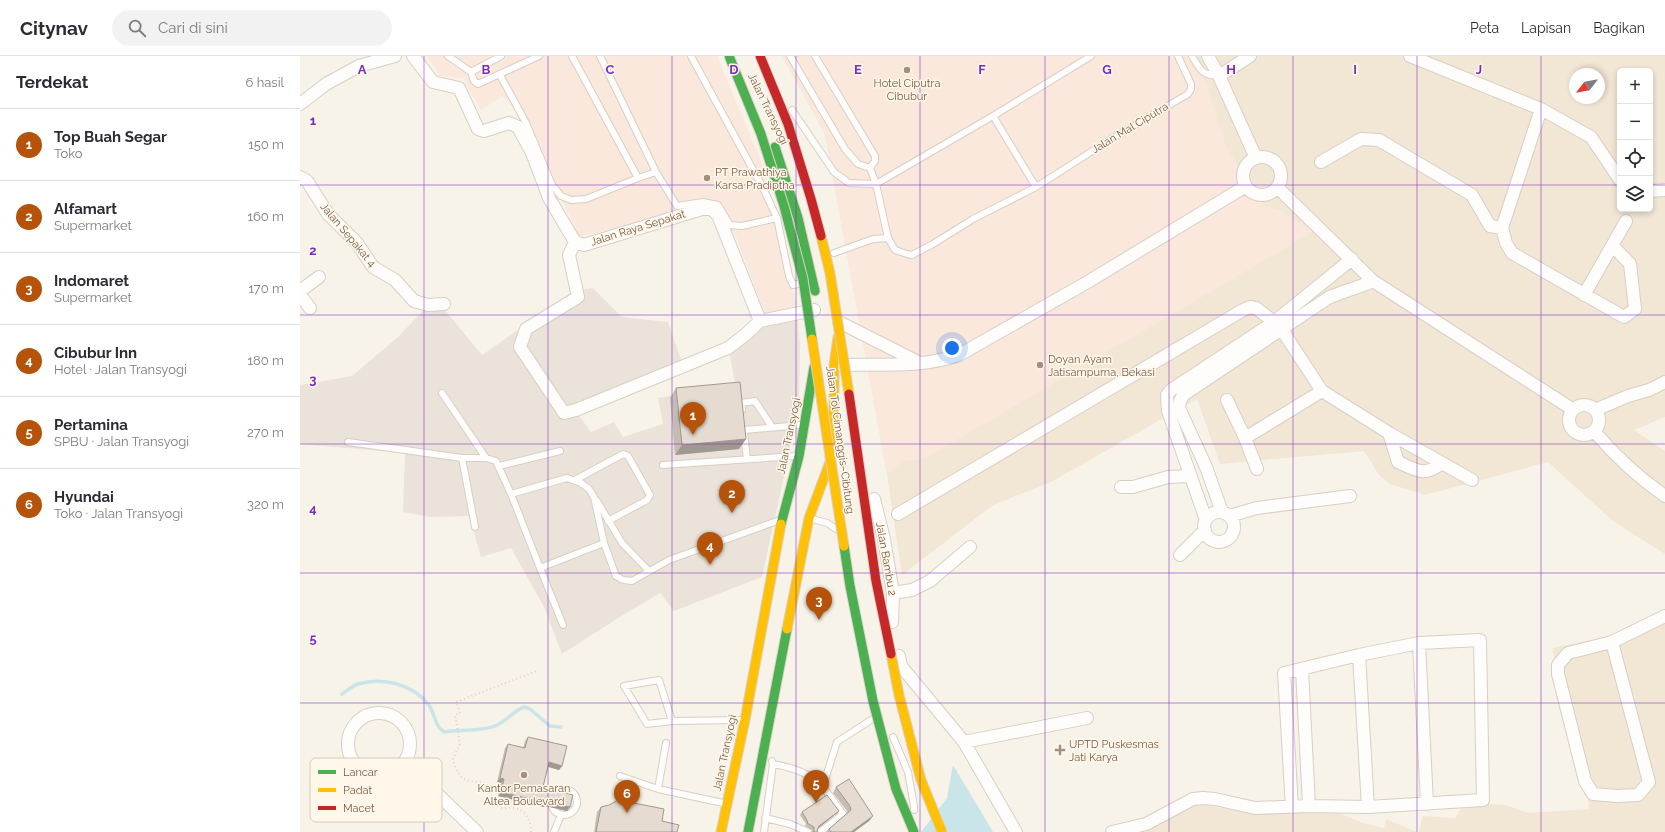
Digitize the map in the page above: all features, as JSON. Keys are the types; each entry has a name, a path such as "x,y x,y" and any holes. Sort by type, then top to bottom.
{"highway":[{"name":"Jalan Transyogi","path":"722,832 745,720 782,519 799,456 805,425 814,370 818,310 800,219 788,180 771,138 728,56"},
{"name":"Jalan Tol Cimanggis–Cibitung","path":"728,56 761,134 784,206 802,279 850,586 873,701 896,789 914,832"},
{"name":"Jalan Transyogi","path":"748,832 809,518 830,462 834,403 834,365 839,322 838,289 834,253 826,219 812,172 795,128 778,90 760,56"},
{"name":"Jalan Tol Cimanggis–Cibitung","path":"760,56 788,124 811,199 830,273 843,350 877,589 899,695 921,780 942,832"}],"street":[{"path":"300,104 326,84 358,66 395,56"},
{"name":"Jalan Raya Sepakat","path":"413,56 432,82 458,88 478,129 484,131 509,123 518,127 532,153 550,198 575,242 584,245 702,209 710,209 718,215 760,321"},
{"path":"1208,56 1219,76 1256,158"},
{"path":"1219,76 1250,56"},
{"path":"1410,56 1541,109 1591,137 1617,176"},
{"path":"1541,109 1502,228 1506,243 1512,253 1624,317 1635,309 1630,264 1613,246"},
{"path":"1320,162 1361,139 1379,140 1472,195 1490,226 1502,228"},
{"path":"1263,156 1276,162 1282,175 1278,188 1270,194 1261,196 1252,193 1246,186 1243,181 1246,164 1263,156"},
{"name":"Jalan Sepakat 4","path":"300,177 307,182 328,214 358,244 373,267 395,280 414,301 428,305 444,304"},
{"path":"834,365 923,364 940,361 959,355 1086,283 1246,186"},
{"path":"1278,188 1373,281 1572,410"},
{"path":"1653,191 1665,190"},
{"path":"1584,295 1626,221"},
{"path":"575,242 569,256 578,297 526,329 520,347 565,413 576,410 728,348 760,321 818,310"},
{"path":"1352,259 1278,326 1183,395 1180,401 1180,408 1226,514 1234,523 1233,532 1228,539 1225,541 1212,540 1209,537 1168,411 1167,395 1171,390 1278,326 1328,298 1341,292 1358,288 1373,281"},
{"path":"300,291 319,277"},
{"path":"300,295 310,308"},
{"path":"898,514 1243,310 1253,307 1278,326 1322,391 1389,433 1472,480"},
{"path":"839,322 923,364"},
{"path":"1596,410 1628,396 1649,390 1665,382"},
{"path":"1245,438 1322,391"},
{"path":"1227,400 1245,438 1256,469"},
{"name":"Jalan Bambu 2","path":"834,403 845,414 851,425 884,539 893,593 892,623 901,666 964,742 1016,832"},
{"path":"1582,404 1589,405 1596,410 1599,420 1594,431 1583,435 1573,431 1568,420 1572,410 1582,404"},
{"path":"1594,431 1611,451 1665,496"},
{"path":"1389,433 1398,462 1421,473 1433,470 1442,463"},
{"path":"1121,487 1133,487 1168,478 1190,476"},
{"path":"1180,555 1213,513 1226,514 1257,508 1350,496"},
{"path":"893,593 912,590 930,581 970,547"},
{"path":"1612,642 1649,782 1638,795 1617,796 1593,794 1585,781 1558,674 1558,665 1568,653 1612,642 1665,616"},
{"path":"1112,832 1146,824 1193,799 1215,799 1255,808 1292,807 1309,806 1368,807 1483,800 1480,640 1419,643 1359,655 1284,673 1292,807"},
{"path":"1419,643 1427,804"},
{"path":"1359,655 1368,807"},
{"path":"1302,669 1309,806"},
{"path":"352,758 348,745 353,726 369,714 389,714 405,726 411,744 407,758"},
{"path":"964,742 1087,718"},
{"path":"442,798 477,832"}],"lane":[{"path":"448,56 471,72 474,81 478,84 539,56"},
{"path":"471,72 501,56"},
{"path":"572,56 638,178"},
{"path":"600,56 656,172 677,206 703,202 718,205 730,225 742,226 777,218"},
{"path":"691,56 763,188 777,218 789,276 793,285 798,285 809,259"},
{"path":"790,56 844,149 858,164 870,168"},
{"path":"815,56 875,156 875,161 870,168"},
{"path":"778,90 834,172 849,183 876,184 993,116 1091,56"},
{"name":"Jalan Mal Ciputra","path":"888,238 895,250 907,254 912,254 933,244 973,219 1036,187 1108,141 1190,92 1192,84 1178,56"},
{"path":"1192,56 1200,70 1209,75 1219,76"},
{"path":"500,75 526,123 552,185 561,196 571,200 586,199 656,172"},
{"path":"993,116 1036,187"},
{"path":"834,253 873,239 888,238 876,184 870,168"},
{"path":"442,393 486,458"},
{"path":"747,459 741,403 755,401 772,427"},
{"path":"743,423 772,427 805,425"},
{"path":"348,442 462,458 486,458 496,461 512,494 563,625"},
{"path":"499,466 560,451"},
{"path":"575,480 623,454 628,456 650,495 647,500 608,521"},
{"path":"663,465 799,456"},
{"path":"462,458 476,527"},
{"path":"512,494 567,478 575,480 589,489 622,543 649,572"},
{"path":"594,497 604,543 616,576 632,582 669,560 782,519"},
{"path":"809,518 827,522 842,534 851,554 861,631 877,700 885,719"},
{"path":"540,568 604,543"},
{"path":"672,721 660,681 624,686 647,724 672,721 745,720"},
{"path":"823,786 837,742 882,713"},
{"path":"890,732 908,772 914,806 910,828 906,832"},
{"path":"764,832 773,764 765,741"},
{"path":"658,789 666,743"},
{"path":"773,764 806,773 823,786 843,814 820,832"},
{"path":"620,776 658,789 727,804"},
{"path":"564,789 571,791 576,796 577,803 574,810 568,814 561,814 555,811 551,804 552,797 557,791 564,789"},
{"path":"554,832 561,814"},
{"path":"765,818 790,824 808,832"}],"path":[{"path":"531,832 530,822 525,814 515,808 504,808 497,805 486,783 467,781 456,772 453,759 460,744 456,715 460,713 456,702 537,672"}],"shaded area":[{"path":"427,56 717,56 764,168 797,308 766,316 736,237 714,206 579,237 523,114 502,96 481,110 463,78 440,76"},
{"path":"782,56 1665,56 1665,417 1634,430 1665,451 1665,554 1613,521 1548,462 1425,495 1390,484 1379,475 1364,451 1220,464 1197,399 1051,482 993,505 902,575 887,474 825,134"},
{"path":"782,56 1195,56 1204,78 1226,146 1264,206 1280,210 1313,232 924,459 905,461 887,474 825,134"},
{"path":"593,288 622,317 668,322 684,368 575,410 591,432 614,422 623,437 663,424 658,398 735,384 728,345 797,308 800,349 799,395 789,454 762,577 674,611 660,593 562,654 544,607 511,548 481,557 469,516 431,517 403,512 405,453 300,444 300,385 352,376 398,337 435,298 482,355 572,292"},
{"path":"1665,609 1665,832 1419,832 1423,816 1455,818 1465,803 1506,805 1528,813 1590,809 1552,648 1617,635 1651,619"},
{"path":"1196,803 1237,811 1286,809 1341,814 1363,823 1384,828 1386,819 1417,832 1129,832 1157,825"}],"water":[{"path":"953,765 993,832 921,832 947,798"}],"building":[{"path":"740,382 746,439 682,445 676,388"},
{"path":"528,737 567,746 562,766 549,762 543,787 573,795 570,807 501,792 504,779 500,778 508,744 525,748"},
{"path":"849,779 873,816 851,832 831,832 829,829 851,810 850,806 836,787"},
{"path":"637,790 634,803 664,809 662,821 679,825 677,832 596,832 601,807 609,805"},
{"path":"827,795 839,811 819,826 817,830 818,832 814,832 814,827 807,823 808,822 802,812"}],"waterway":[{"path":"342,694 358,684 377,681 406,687 415,692 429,705 436,723 444,732 490,728 503,722 516,711 524,707 530,709 550,726 561,727"}],"traffic: fast":[{"path":"729,56 761,134 784,206 803,279 812,339"},
{"path":"775,147 798,218 815,291"},
{"path":"781,524 799,456 814,367"},
{"path":"844,546 850,586 873,701 896,789 914,832"},
{"path":"748,832 787,629"}],"traffic: slow":[{"path":"821,236 830,273 849,394"},
{"path":"787,629 809,518 830,462 834,403 834,365 838,337"},
{"path":"812,339 844,546"},
{"path":"721,832 745,720 781,524"},
{"path":"891,654 899,695 921,780 942,832"}],"traffic: jam":[{"path":"760,56 788,124 821,236"},
{"path":"849,394 876,581 891,654"}],"place":[{"name":"Hotel Ciputra Cibubur","path":"907,70"},
{"name":"PT Prawathiya Karsa Pradiptha","path":"707,178"},
{"name":"Doyan Ayam Jatisampurna, Bekasi","path":"1040,365"},
{"name":"Top Buah Segar","path":"693,435"},
{"name":"Alfamart","path":"732,513"},
{"name":"Cibubur Inn","path":"710,565"},
{"name":"Indomaret","path":"819,620"},
{"name":"UPTD Puskesmas Jati Karya","path":"1060,750"},
{"name":"Kantor Pemasaran Altea Boulevard","path":"524,775"},
{"name":"Pertamina","path":"816,803"},
{"name":"Hyundai","path":"627,813"}]}
